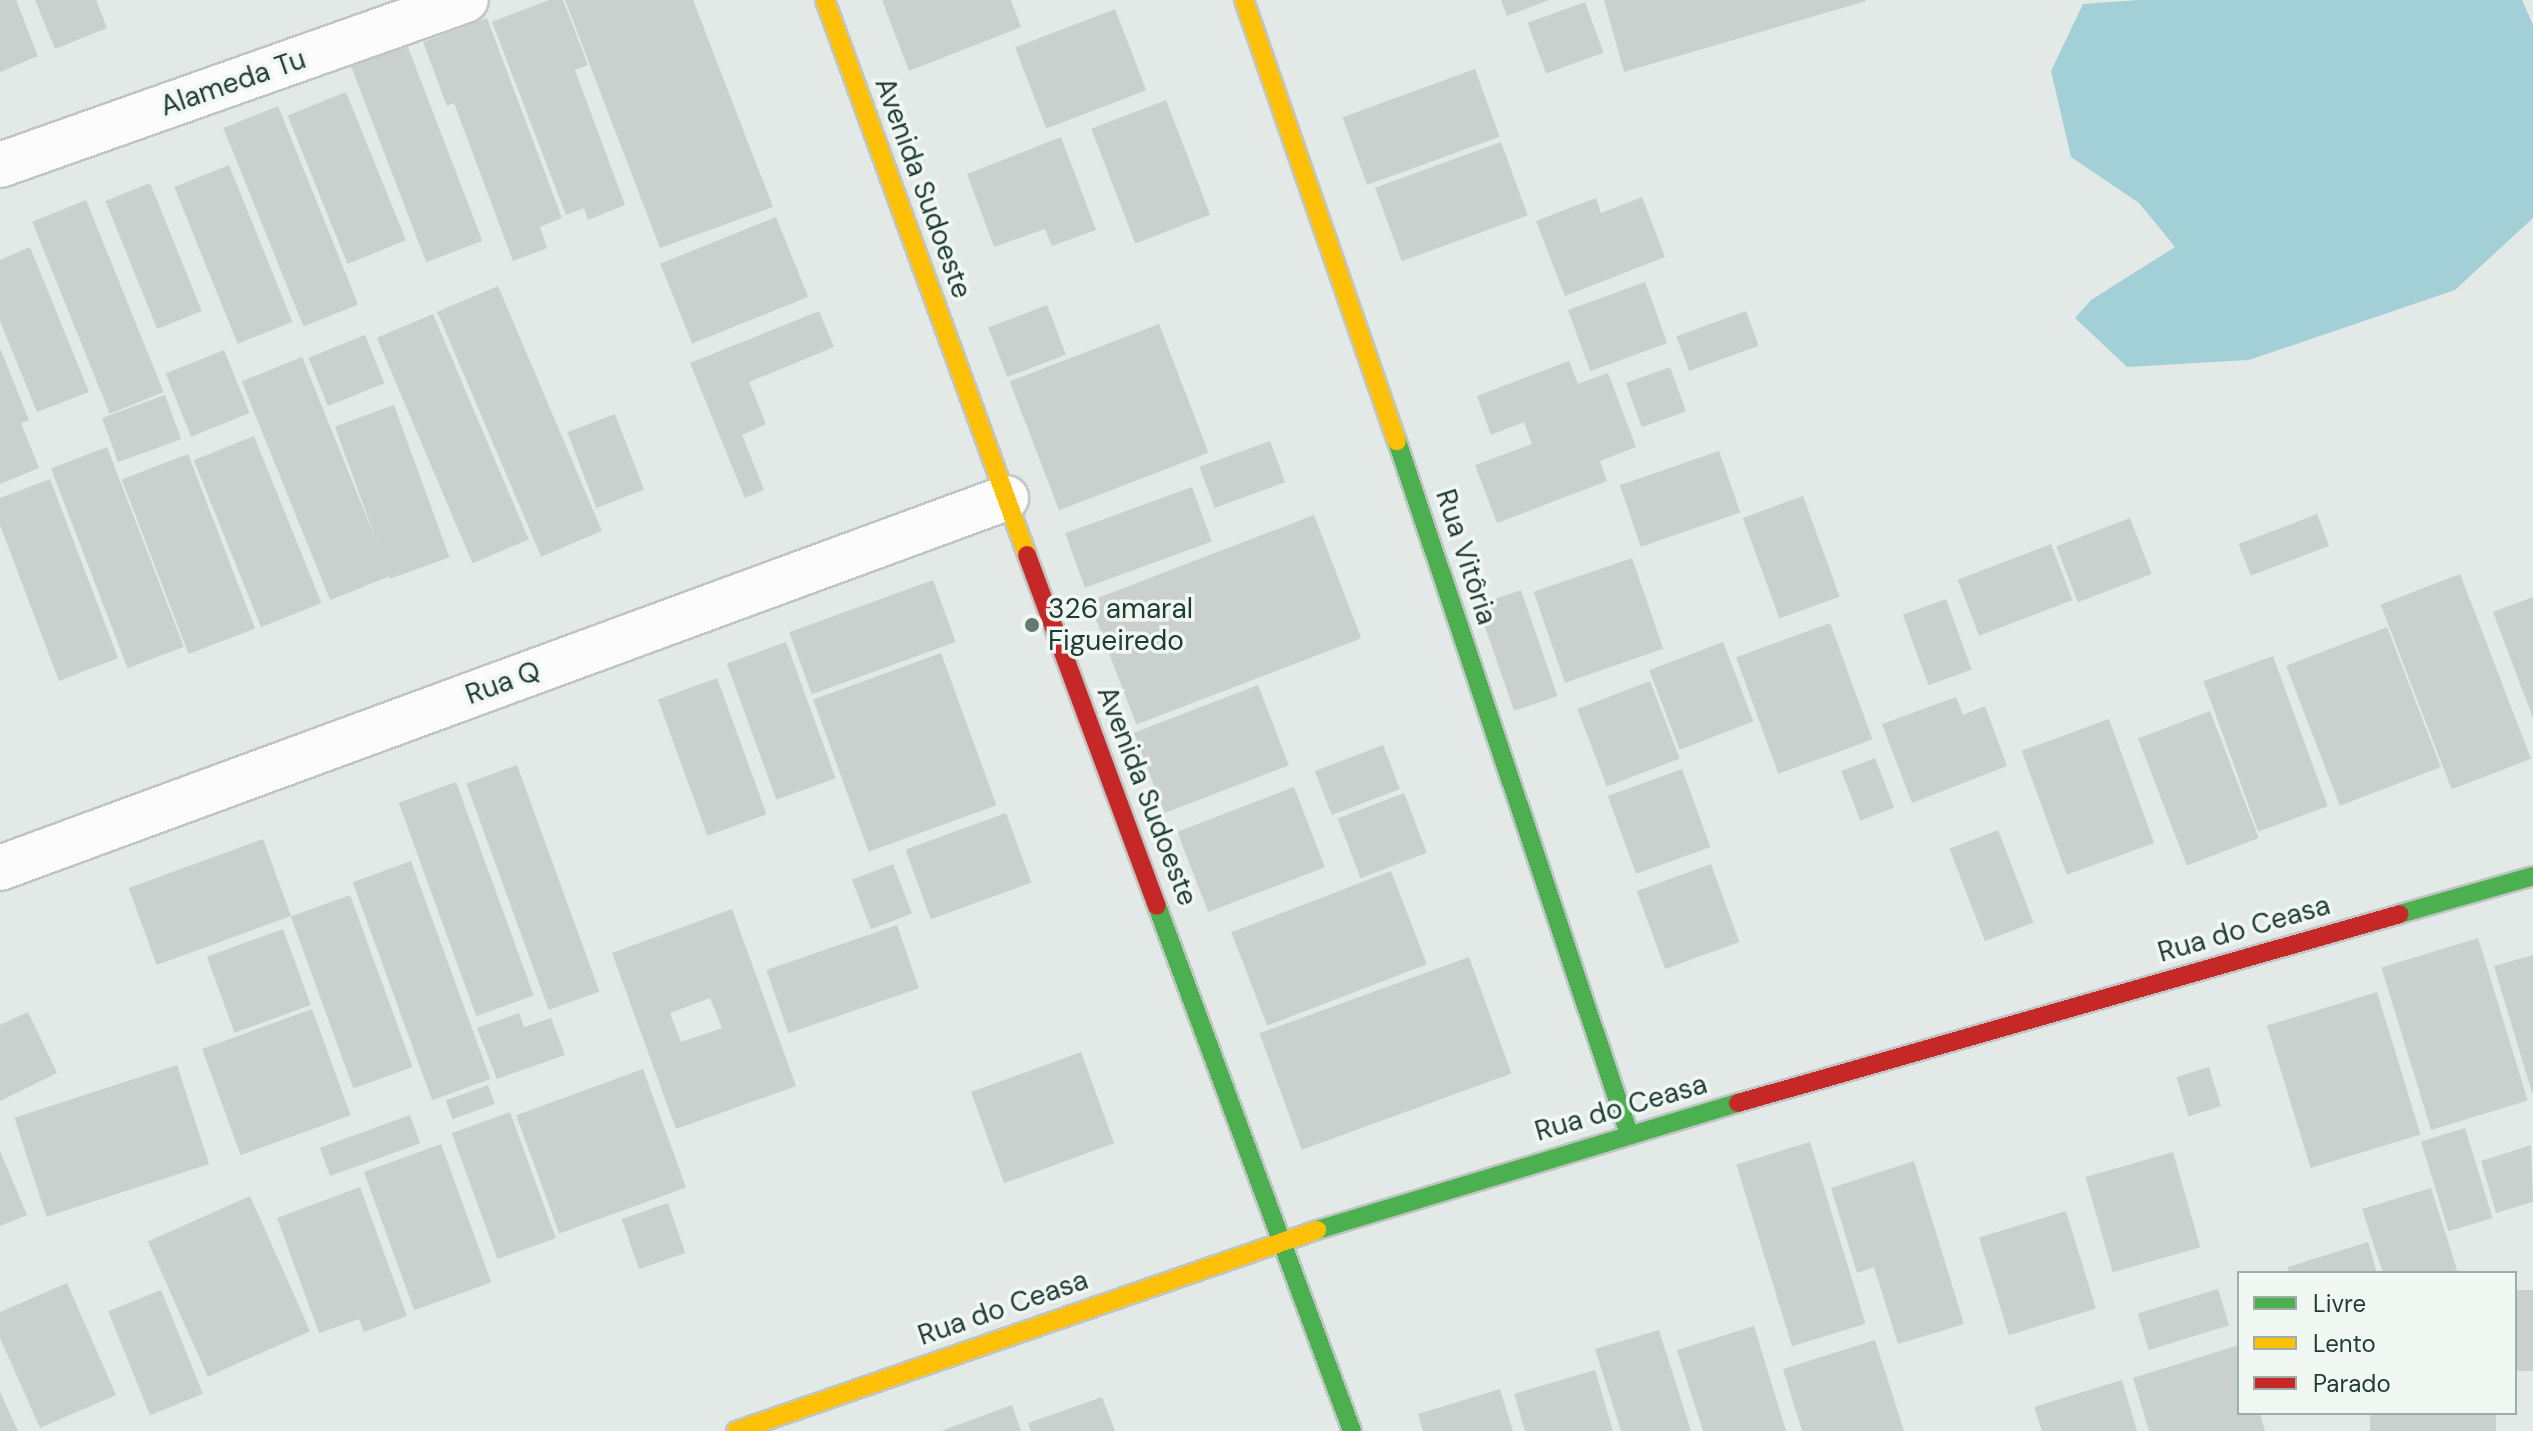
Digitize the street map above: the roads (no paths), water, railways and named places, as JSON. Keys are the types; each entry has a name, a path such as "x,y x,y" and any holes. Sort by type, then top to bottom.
{"street":[{"name":"Alameda Tu","path":"0,165 466,0"},
{"name":"Avenida Sudoeste","path":"825,0 1352,1431"},
{"name":"Rua Vitôria","path":"1244,0 1407,469 1629,1134"},
{"name":"Rua Q","path":"0,868 1006,498"},
{"name":"Rua do Ceasa","path":"736,1431 1284,1240 1629,1134 2533,876"}],"water":[{"path":"2139,0 2522,0 2533,25 2533,218 2455,290 2249,360 2127,367 2075,318 2091,300 2175,247 2139,203 2071,157 2051,71 2083,4"}],"place":[{"name":"326 amaral Figueiredo","path":"1032,625"}]}
